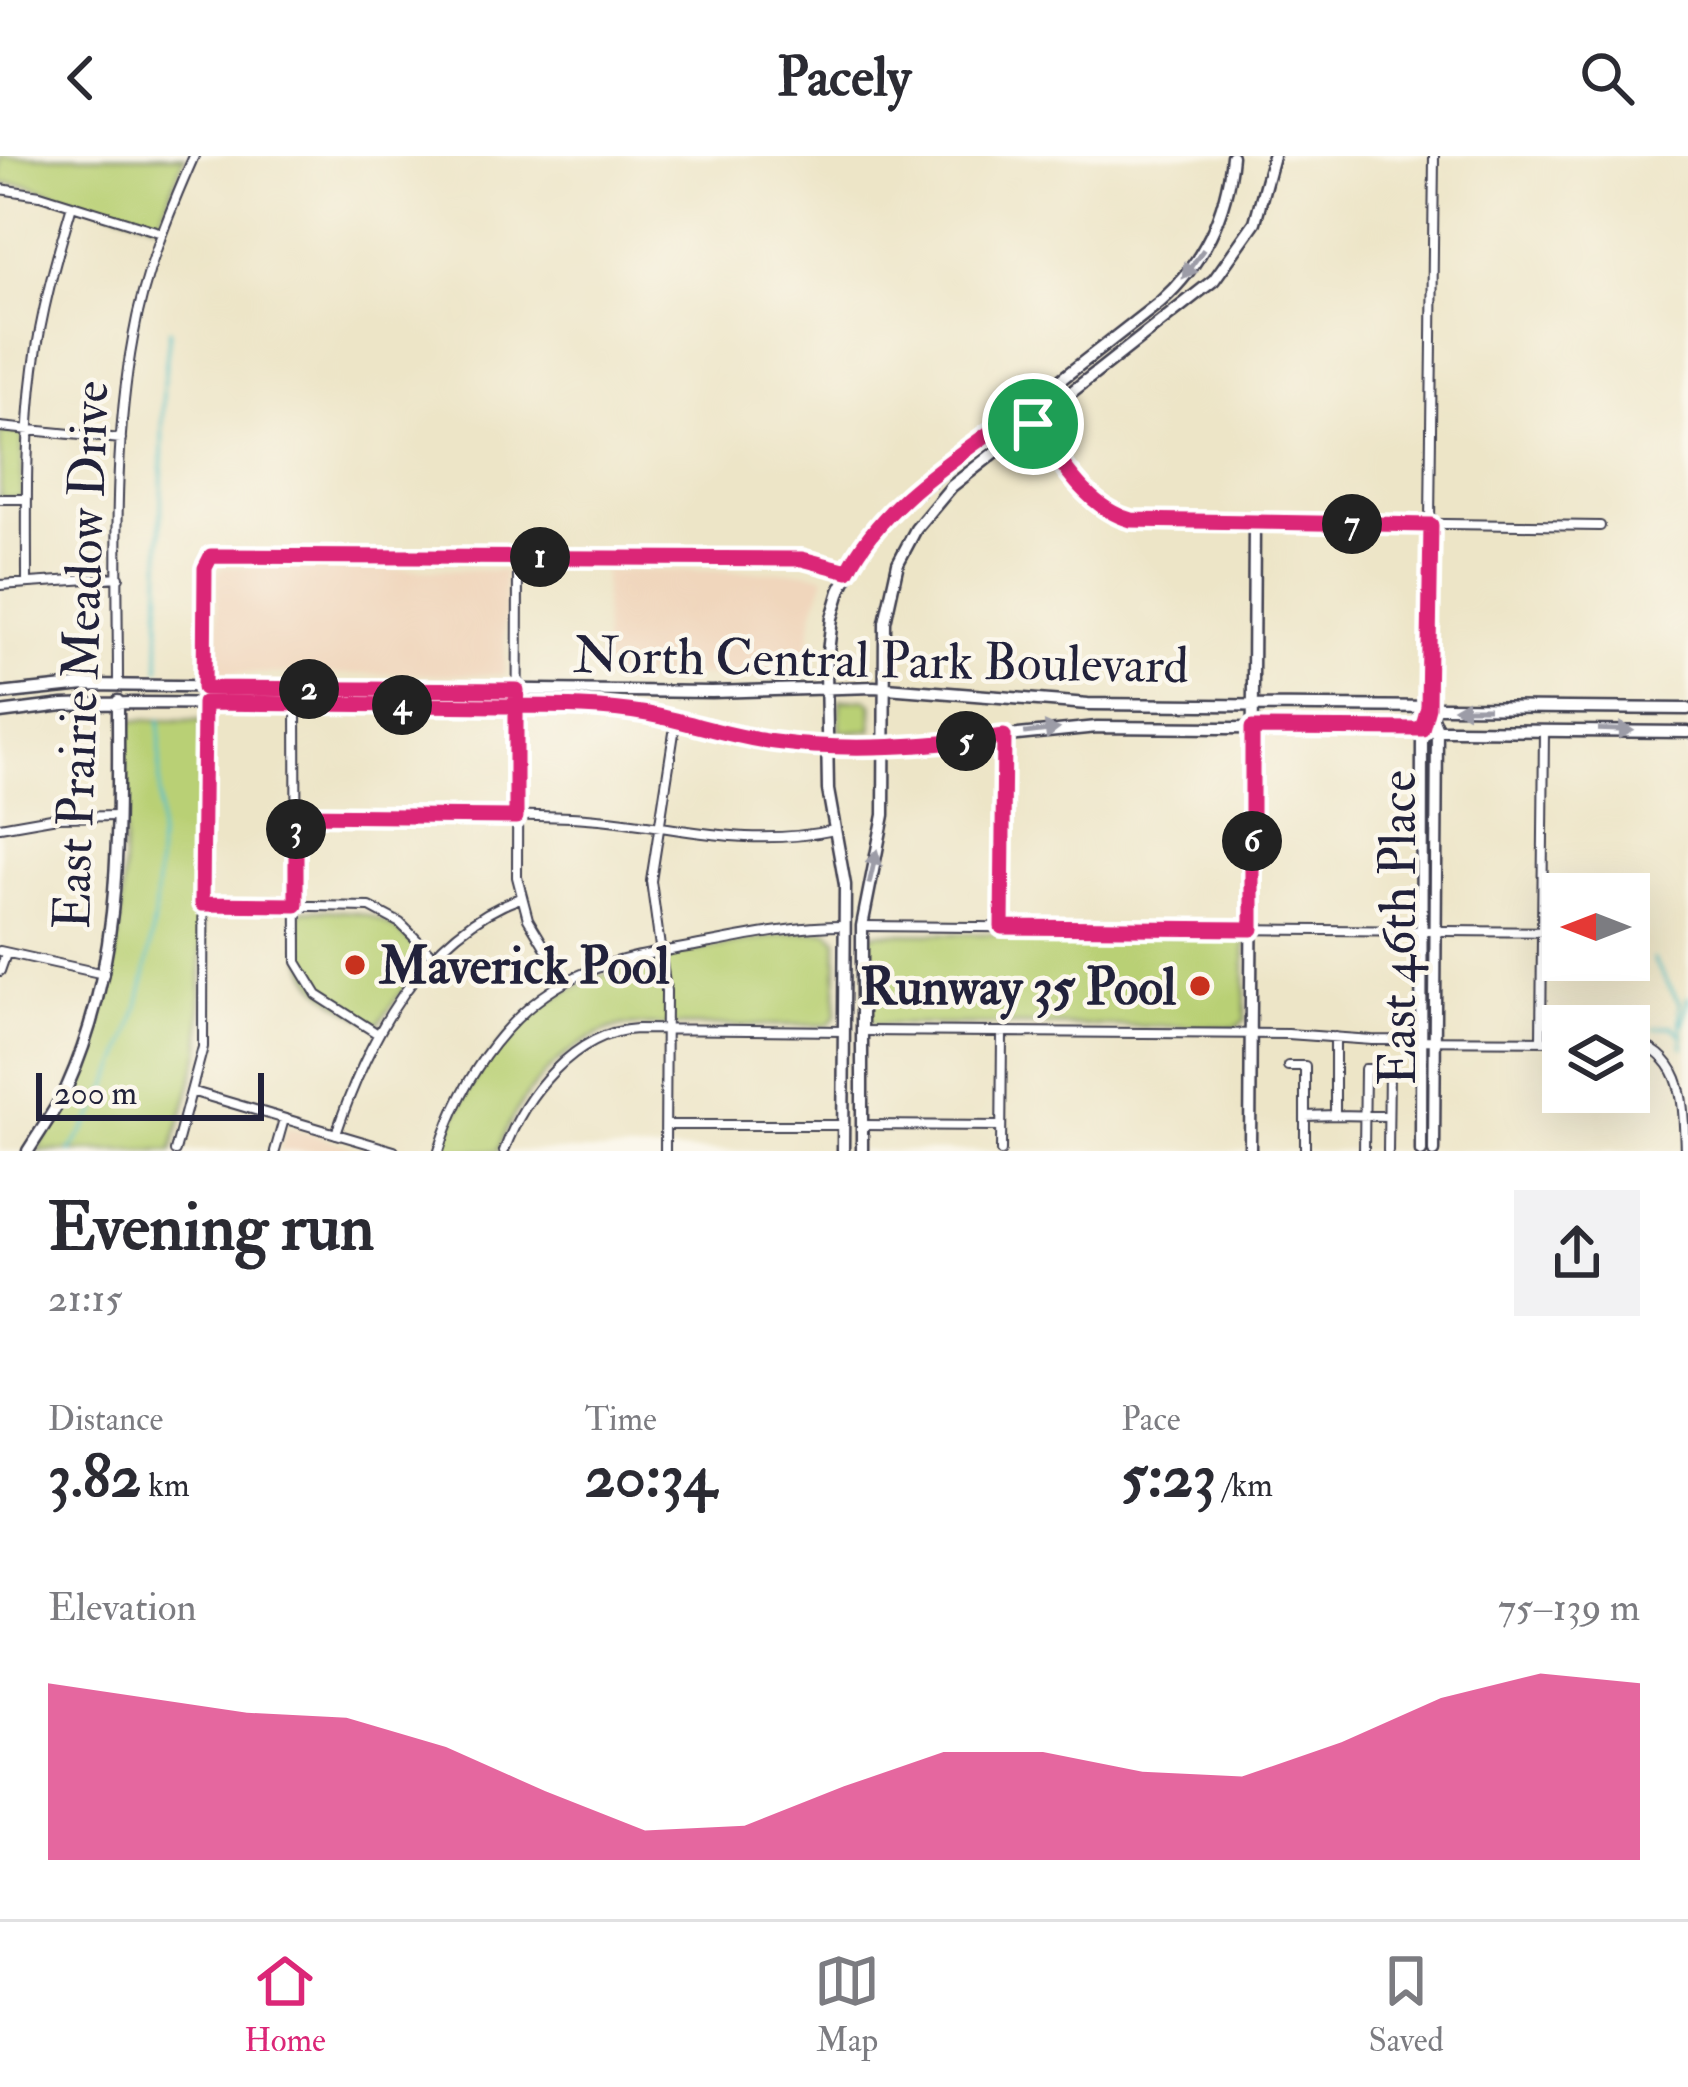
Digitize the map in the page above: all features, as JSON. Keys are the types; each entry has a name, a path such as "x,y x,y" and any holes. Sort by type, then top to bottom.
{"main road":[{"path":"843,1151 845,885 826,744 826,687 832,618 848,571 890,513 1160,302 1187,274 1218,219 1232,156"},
{"path":"862,1151 862,926 882,825 888,598 909,540 952,486 1214,280 1255,222 1273,156"},
{"path":"1250,1151 1254,524"},
{"name":"North Central Park Boulevard","path":"0,694 118,686 723,692 826,687 1067,704 1688,709"},
{"name":"East Prairie Meadow Drive","path":"28,1151 65,1091 87,1038 105,974 115,907 118,686"},
{"name":"North Central Park Boulevard","path":"0,713 63,705 204,703 595,707 754,739 884,746 934,745 1086,727 1688,732"},
{"name":"East 46th Place","path":"1421,1151 1422,729 1428,707"},
{"name":"East 46th Place","path":"1428,707 1437,729 1434,1151"},
{"path":"1544,729 1559,708"}],"street":[{"name":"East Prairie Meadow Drive","path":"118,686 121,439 133,336 162,233 194,156"},
{"name":"East 46th Place","path":"1428,707 1434,156"},
{"path":"0,189 40,194 162,233"},
{"path":"27,581 28,430 41,321 72,205"},
{"path":"1022,409 1090,497 1119,517 1152,523 1600,526"},
{"path":"0,427 121,439"},
{"path":"0,499 27,499"},
{"path":"204,688 205,568 209,558 218,555 802,559 848,571"},
{"path":"518,557 520,898 566,982"},
{"path":"0,585 119,578"},
{"path":"175,1151 203,1047 204,703"},
{"path":"296,704 295,951 308,985 332,1007 378,1034"},
{"path":"665,1151 666,1030 651,891 676,720"},
{"path":"1543,873 1544,729"},
{"path":"1002,927 1004,736"},
{"path":"296,815 572,817 745,838 794,838 835,830"},
{"path":"0,827 57,817 118,816"},
{"path":"336,1134 358,1069 397,1003 479,916 520,898"},
{"path":"202,904 370,907 400,923 435,958"},
{"path":"439,1151 463,1089 500,1037 566,982 606,965 661,952 796,928 845,926"},
{"path":"862,926 1542,932 1541,1040 862,1031"},
{"path":"0,971 3,953 105,974"},
{"path":"503,1151 535,1093 575,1054 614,1032 844,1031"},
{"path":"1001,1151 1002,1033"},
{"path":"1335,1037 1335,1115"},
{"path":"1650,1050 1674,1069 1680,1084 1685,1151"},
{"path":"1288,1066 1305,1066 1305,1151"},
{"path":"1364,1151 1365,1069 1389,1069 1388,1151"},
{"path":"194,1092 394,1151"},
{"path":"1305,1116 1388,1116"},
{"path":"275,1151 284,1119"},
{"path":"665,1124 843,1125"},
{"path":"862,1125 1001,1126"}],"shaded area":[{"path":"224,567 504,571 505,671 503,675 218,673 217,573"},
{"path":"604,570 825,576 813,613 807,657 795,670 747,676 604,676"},
{"path":"287,1127 364,1151 280,1151"}],"green space":[{"path":"0,156 185,156 158,224 27,185 0,183"},
{"path":"0,431 23,433 22,498 0,498"},
{"path":"867,699 872,704 872,730 840,732 840,700"},
{"path":"125,720 201,720 201,1049 172,1151 37,1151 93,1043 114,964 123,883"},
{"path":"303,910 371,917 397,931 426,957 379,1023 337,1003 307,972 300,938"},
{"path":"829,931 837,940 836,1016 828,1025 622,1026 581,1044 545,1074 517,1110 498,1151 442,1151 468,1090 501,1043 539,1009 582,984 683,953"},
{"path":"877,933 1239,936 1245,942 1245,1020 1237,1027 876,1024 866,1016 867,944"}],"waterway":[{"path":"159,669 163,388 170,330"},
{"path":"70,1151 101,1101 140,997 156,889 160,720"},
{"path":"1653,959 1679,1002 1683,1047"},
{"path":"1683,1023 1688,997"},
{"path":"1655,1028 1671,1026 1680,1033"}],"place":[{"name":"Maverick Pool","path":"355,965"},
{"name":"Runway 35 Pool","path":"1200,986"}],"route":[{"path":"1033,424 1022,409 900,503 871,533 848,571 802,559 211,556 205,568 204,688 517,690 516,706 516,817 296,815 296,905 202,904 204,703 501,706 504,706 516,706 568,706 634,712 788,744 899,747 1004,736 1002,927 1252,929 1252,728 1422,729 1428,707 1431,525 1152,523 1119,517 1090,497 1033,424"}]}
